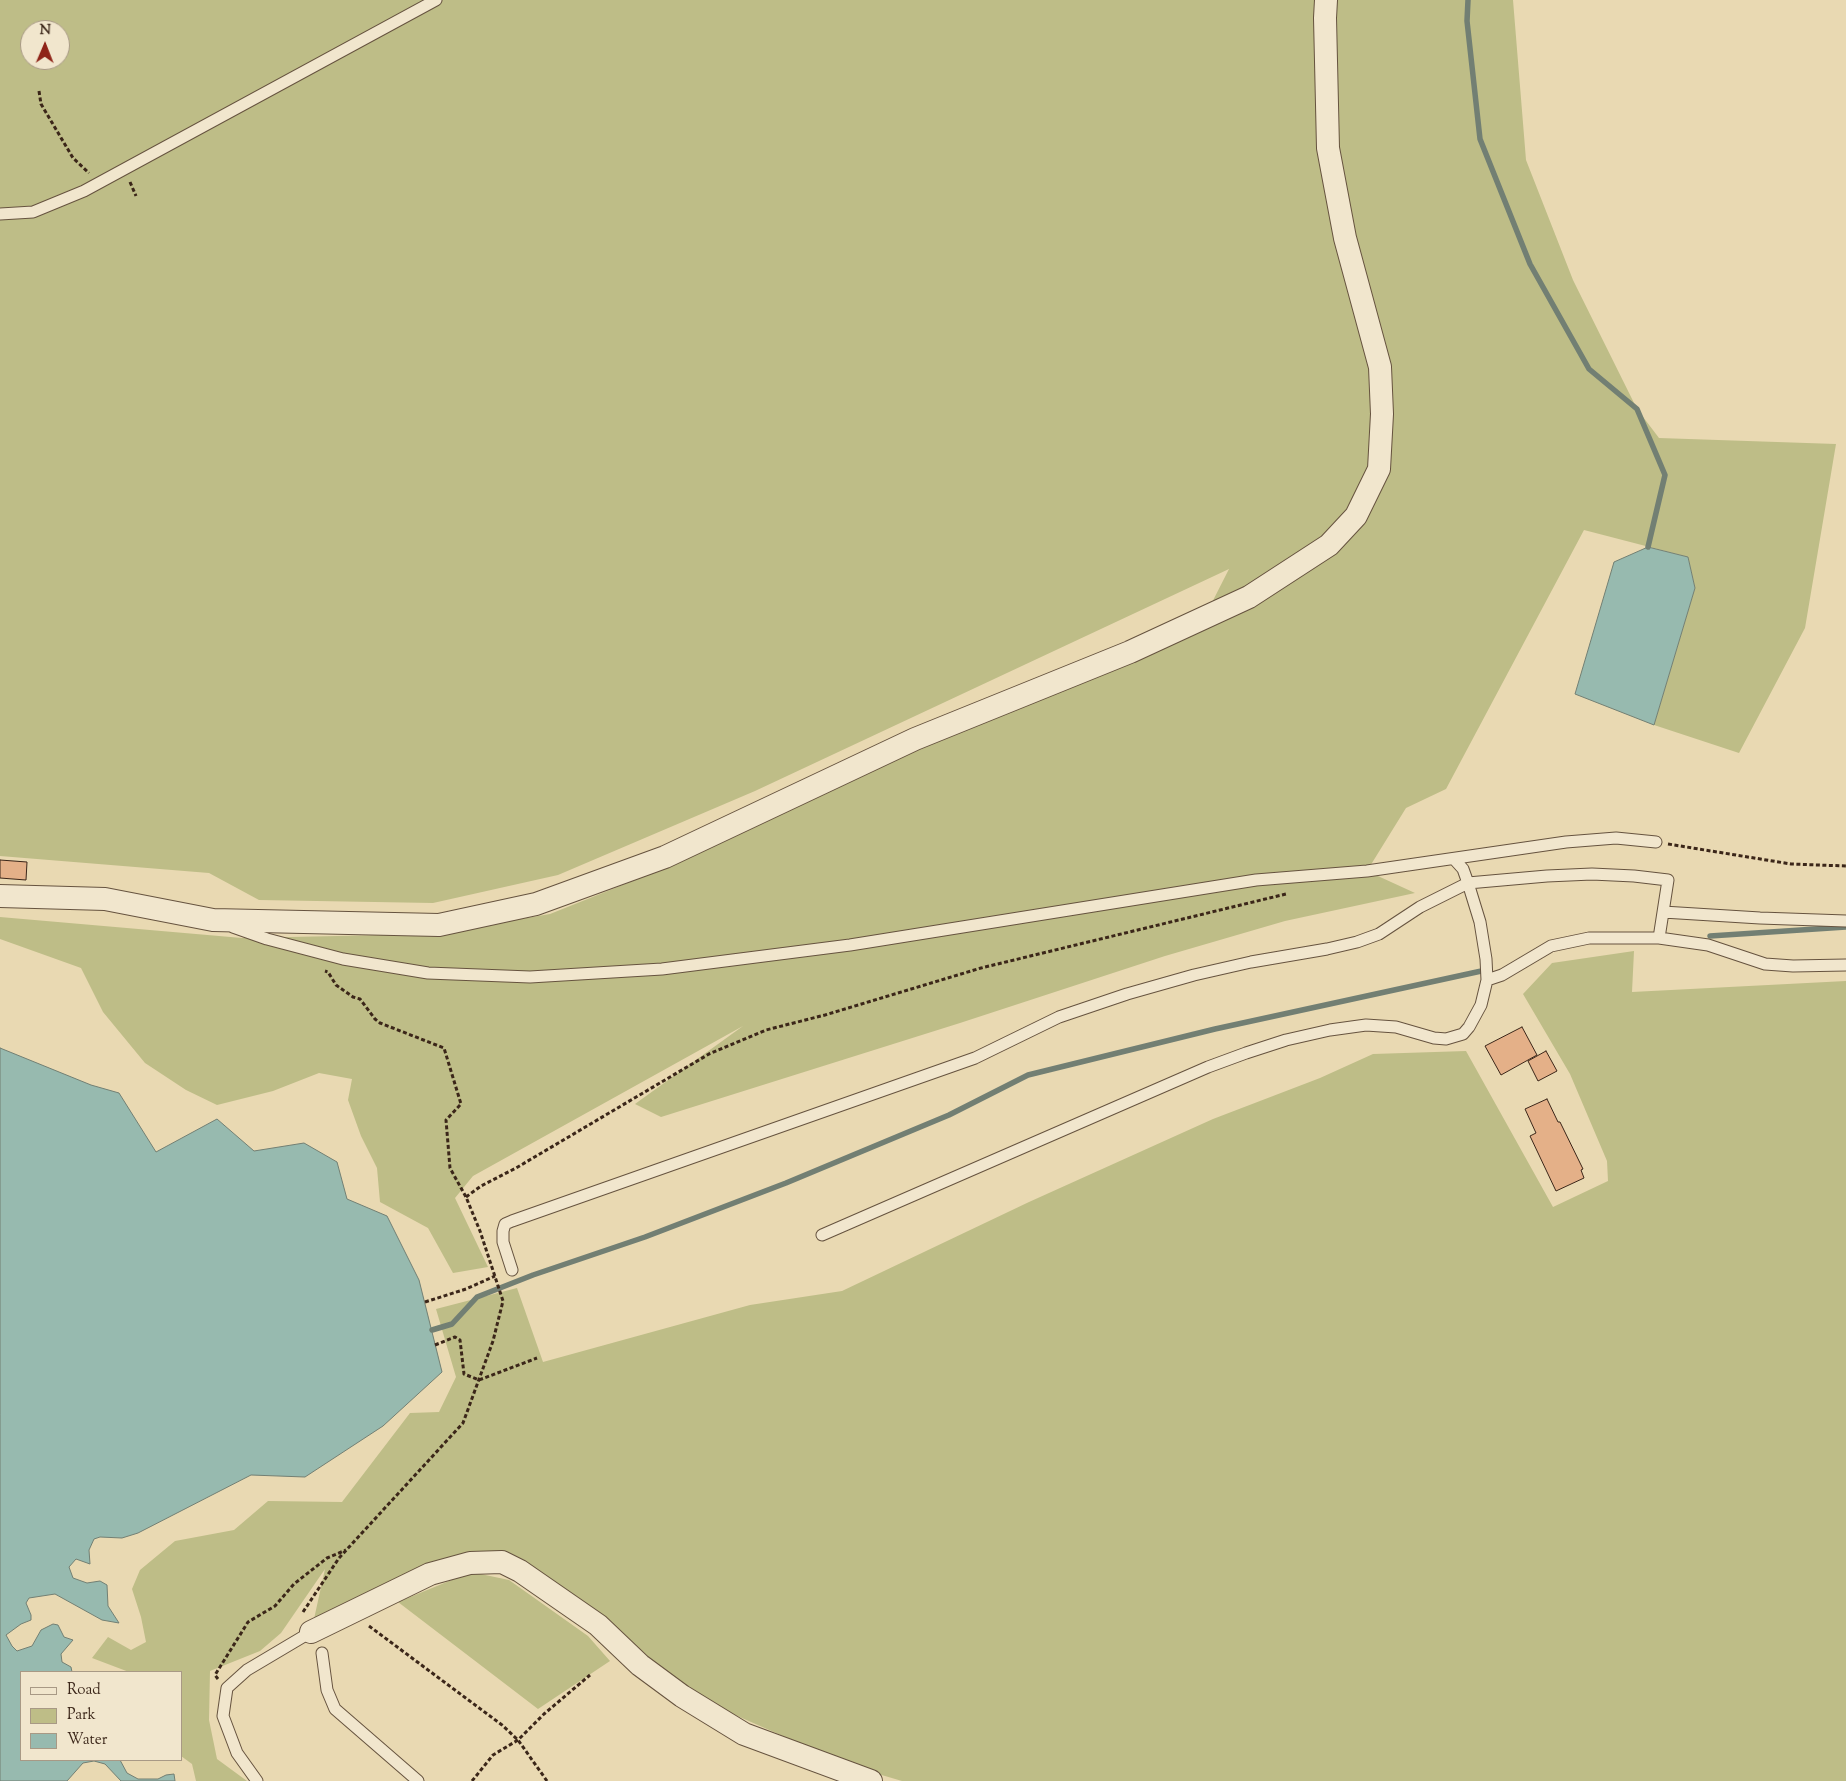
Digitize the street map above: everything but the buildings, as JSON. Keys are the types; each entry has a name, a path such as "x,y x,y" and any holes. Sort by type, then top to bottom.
{"street":[{"path":"0,896 105,899 213,920 439,925 536,904 666,857 915,738 1130,652 1249,597 1330,545 1356,516 1379,469 1382,414 1380,367 1345,238 1328,148 1326,0"},
{"path":"307,1622 430,1574 470,1563 502,1562 520,1571 598,1625 640,1665 682,1696 744,1734 855,1779"}],"lane":[{"path":"0,214 33,212 100,184 436,0"},
{"path":"213,920 267,940 342,959 428,973 530,976 662,969 850,945 1256,880 1367,871 1566,842 1616,838 1656,842"},
{"path":"822,1235 1208,1067 1286,1040 1330,1030 1366,1025 1396,1027 1434,1038 1446,1039 1457,1037 1469,1027 1481,1005 1487,980 1480,922 1463,869 1454,859"},
{"path":"512,1270 503,1242 505,1224 512,1221 975,1058 1059,1017 1127,994 1194,975 1251,962 1357,942 1379,934 1420,907 1468,883 1592,874 1668,880 1659,938"},
{"path":"1663,912 1846,921"},
{"path":"1487,980 1502,975 1550,946 1589,938 1659,938 1708,945 1765,964 1793,966 1846,965"},
{"path":"257,1781 238,1752 223,1716 227,1688 307,1622"},
{"path":"322,1653 327,1690 335,1709 418,1781"}],"path":[{"path":"39,91 41,104 73,158 100,184"},
{"path":"1656,842 1791,864 1846,866"},
{"path":"466,1197 481,1186 516,1168 709,1054 766,1030 825,1015 981,968 1294,893"},
{"path":"307,1622 339,1558 463,1424 493,1341 503,1301 466,1197 450,1168 446,1120 460,1104 444,1048 380,1023 360,999 353,997 336,985 328,972"},
{"path":"425,1302 466,1289 495,1276"},
{"path":"435,1345 455,1337 460,1340 464,1374 479,1380 537,1358"},
{"path":"227,1688 215,1675 248,1622 275,1606 294,1584 327,1558 349,1548"},
{"path":"364,1622 502,1725 518,1740 547,1781"},
{"path":"472,1781 493,1755 518,1740 544,1714 590,1675"}],"green space":[{"path":"0,0 1513,0 1526,160 1573,280 1637,409 1659,438 1836,444 1805,628 1739,753 1654,725 1695,588 1688,557 1584,530 1446,789 1406,808 1367,871 1415,893 1285,921 1165,956 661,1117 635,1104 743,1026 473,1176 455,1198 488,1267 453,1273 428,1228 380,1202 377,1168 361,1136 348,1100 352,1079 319,1073 273,1091 217,1105 186,1090 145,1063 103,1012 81,968 0,939 0,917 242,938 432,934 550,914 680,862 927,743 1196,634 1229,569 755,791 558,875 433,903 259,900 209,873 0,856"},
{"path":"1634,951 1632,992 1846,981 1846,1781 902,1781 851,1766 726,1711 680,1688 497,1554 314,1619 325,1569 281,1633 260,1651 210,1671 209,1720 217,1759 247,1781 196,1781 192,1764 182,1757 182,1671 126,1671 92,1658 108,1637 131,1650 146,1642 141,1617 132,1589 140,1570 175,1541 234,1530 268,1501 342,1502 410,1413 439,1412 456,1377 436,1309 517,1288 543,1362 750,1305 842,1291 1029,1202 1213,1119 1320,1078 1373,1054 1466,1051 1553,1207 1608,1181 1607,1161 1570,1074 1523,994 1552,963"},
{"path":"471,1572 509,1580 588,1636 610,1661 538,1709 398,1602"}],"water":[{"path":"1648,547 1688,557 1695,588 1654,725 1575,694 1614,562"},
{"path":"0,1048 91,1085 119,1093 156,1152 217,1119 254,1151 304,1143 337,1162 347,1199 387,1216 419,1280 442,1372 383,1426 305,1477 251,1475 138,1533 122,1538 100,1537 94,1539 89,1550 90,1564 76,1559 69,1567 73,1578 87,1583 100,1581 107,1585 108,1606 119,1623 102,1620 55,1594 29,1598 26,1603 31,1620 21,1624 6,1635 12,1646 17,1651 32,1646 41,1630 53,1624 58,1625 64,1637 73,1640 61,1654 62,1662 71,1667 72,1671 20,1671 20,1761 94,1761 83,1763 67,1781 0,1781"},
{"path":"94,1761 121,1761 127,1773 138,1779 158,1779 174,1774 175,1781 121,1781 105,1764"}],"waterway":[{"path":"1468,0 1467,21 1480,139 1530,264 1589,369 1637,409 1665,475 1648,547"},
{"path":"1710,936 1846,927"},
{"path":"432,1330 452,1324 477,1297 533,1275 645,1237 786,1183 949,1115 1028,1075 1215,1029 1486,970"}]}
